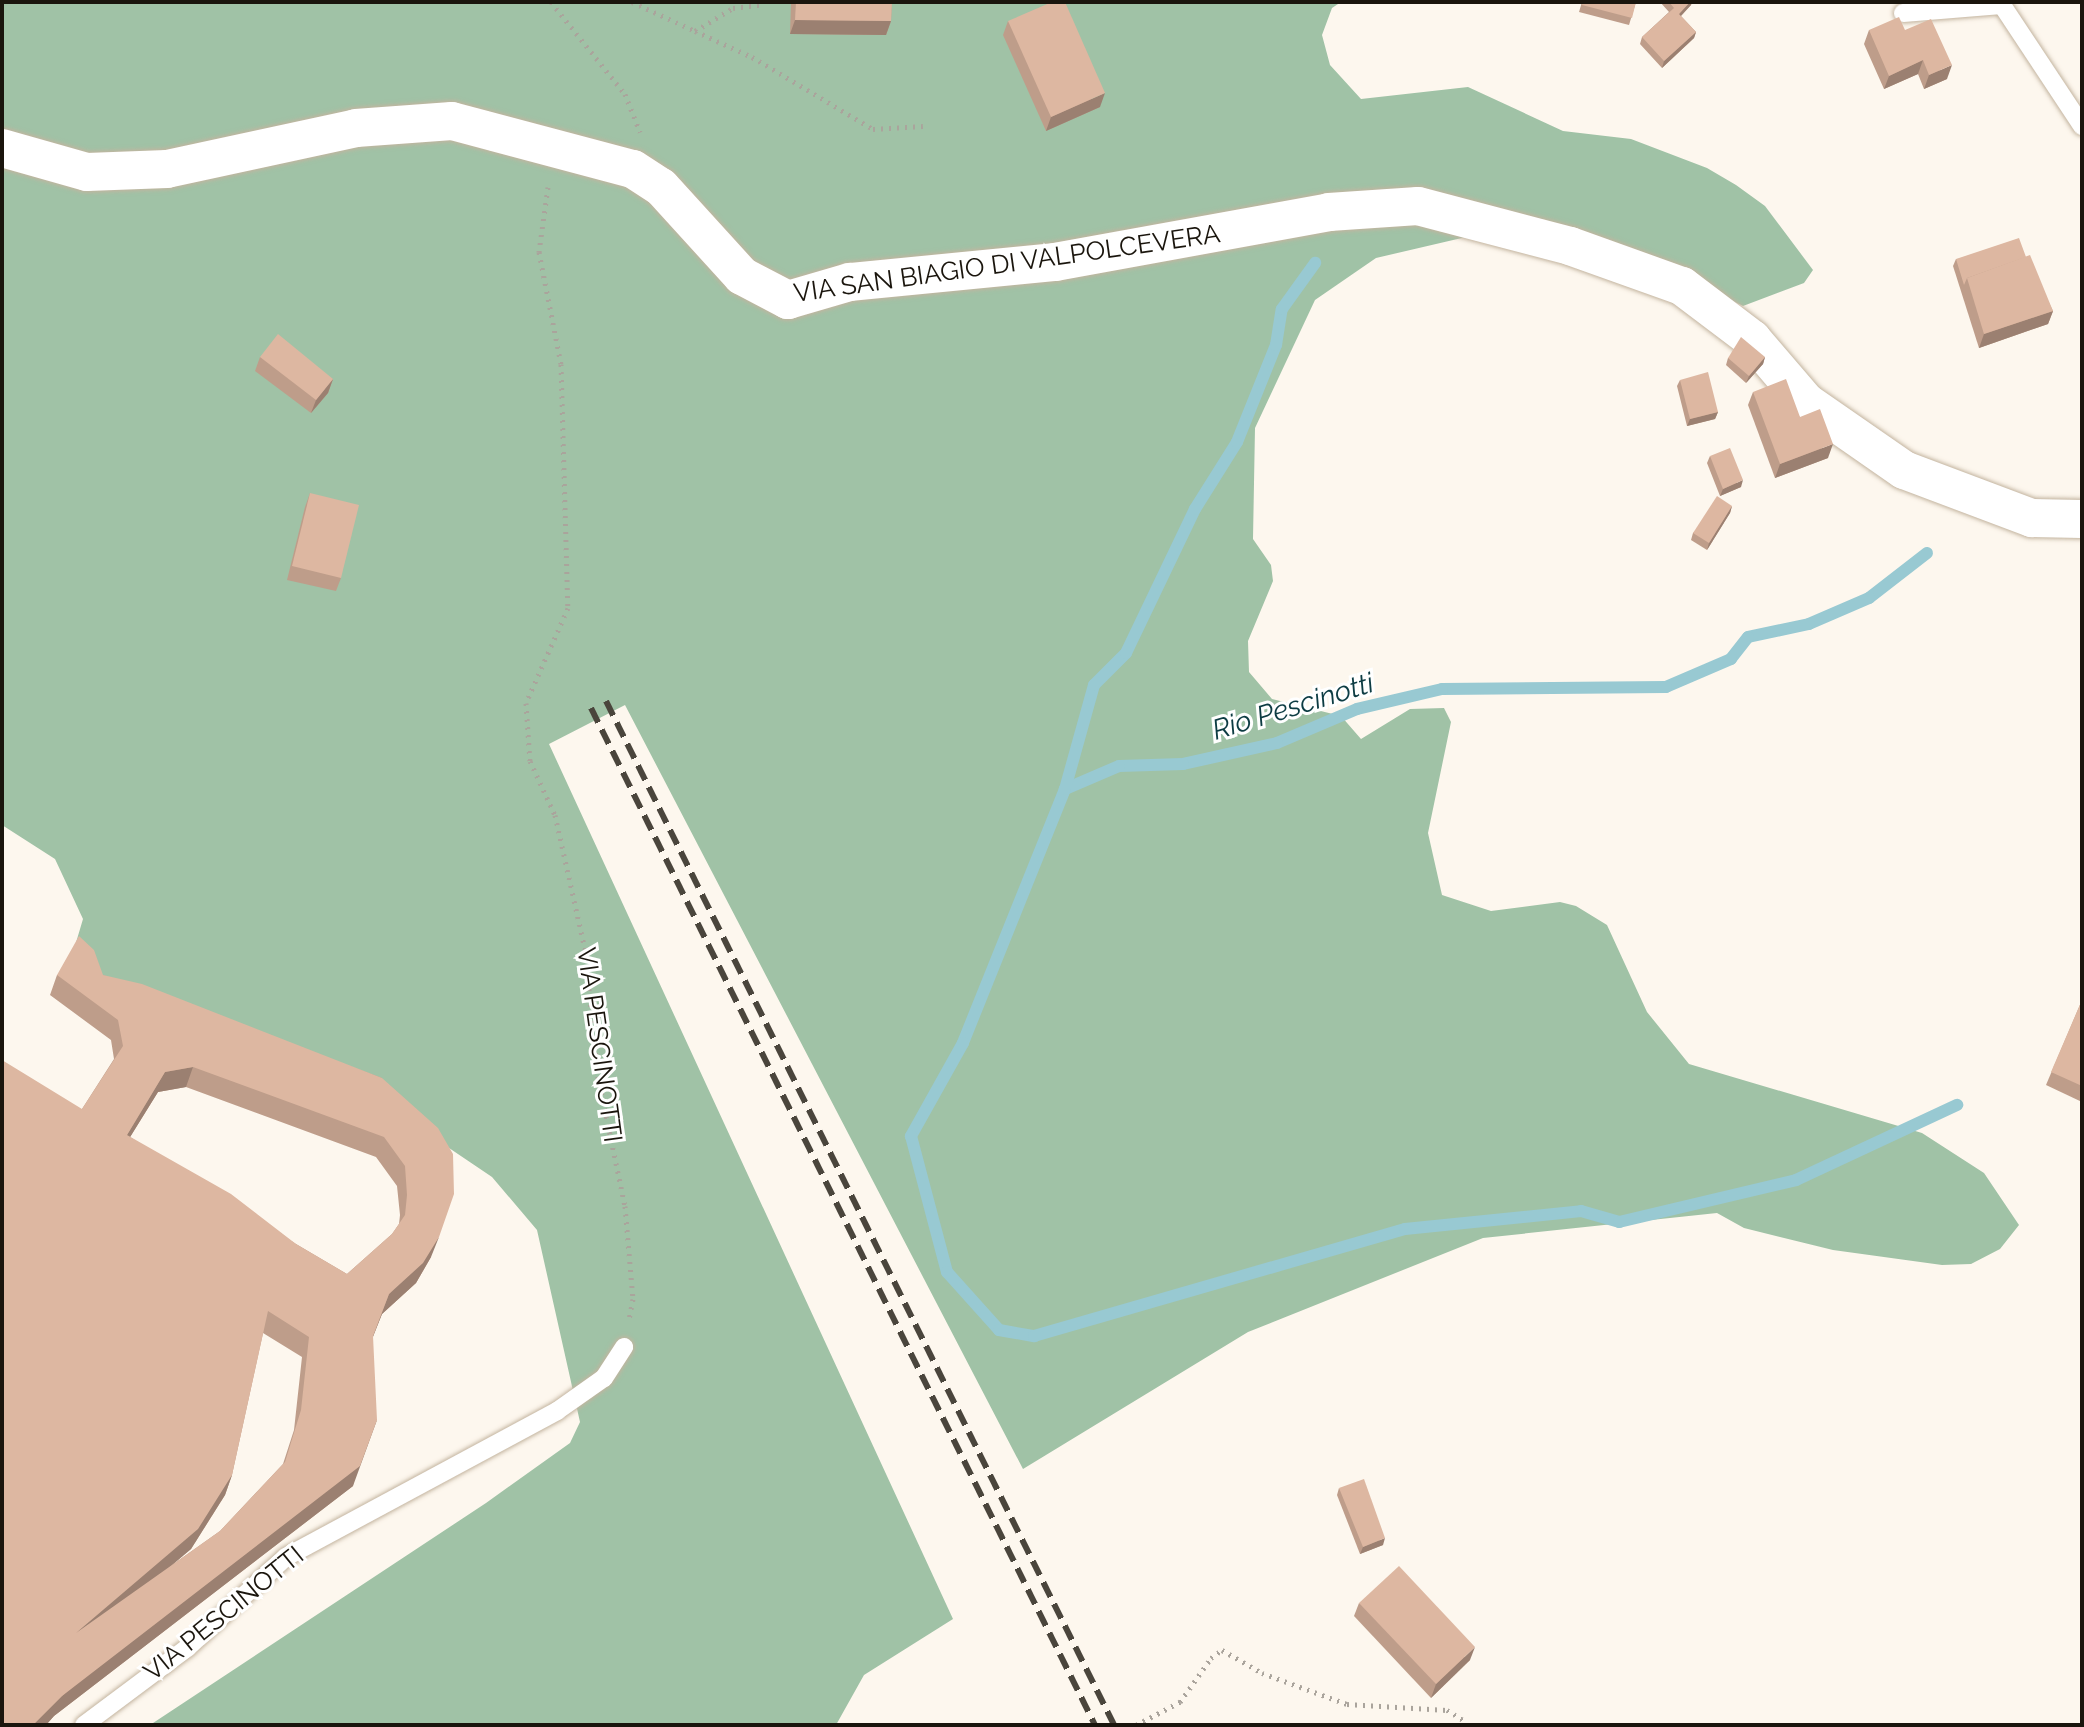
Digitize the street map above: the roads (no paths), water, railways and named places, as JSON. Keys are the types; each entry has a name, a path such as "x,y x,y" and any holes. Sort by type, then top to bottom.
{"street":[{"name":"VIA SAN BIAGIO DI VALPOLCEVERA","path":"2,148 87,172 167,169 356,128 452,121 563,147 633,169 661,187 742,276 788,300 850,282 1055,262 1329,212 1418,206 1570,246 1682,286 1752,339 1806,402 1904,470 2032,518 2082,519"}],"lane":[{"path":"1903,13 2001,4 2082,126"},
{"name":"VIA PESCINOTTI","path":"84,1725 187,1648 286,1557 557,1411 604,1378 624,1347"}],"waterway":[{"path":"1065,789 1094,685 1126,653 1195,509 1237,442 1276,345 1282,309 1315,263"},
{"name":"Rio Pescinotti","path":"1927,553 1869,598 1809,624 1748,637 1731,659 1666,687 1442,689 1357,709 1277,743 1183,764 1119,766 1065,789 963,1043 911,1136 947,1272 999,1330 1034,1336 1405,1229 1581,1211 1619,1222 1796,1180 1957,1105"}],"railway":[{"path":"606,701 1114,1725"},
{"path":"591,708 1095,1725"}]}
